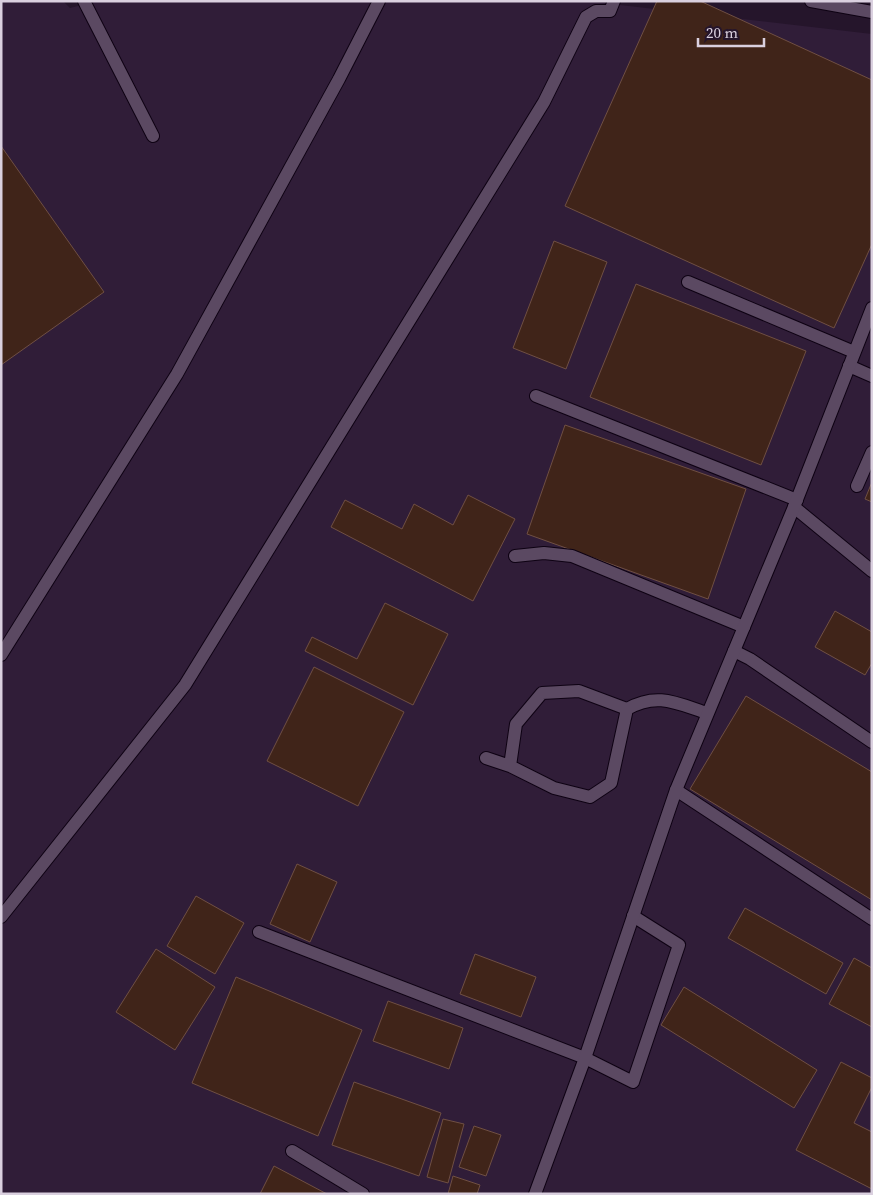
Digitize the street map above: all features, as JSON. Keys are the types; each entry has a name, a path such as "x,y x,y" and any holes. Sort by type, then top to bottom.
{"street":[{"path":"84,1 154,136"},
{"path":"1,655 177,374 339,79 379,1"},
{"path":"1,916 185,685 544,102 586,17 596,10 610,11 614,1"},
{"path":"811,1 872,12"},
{"path":"688,282 854,352"},
{"path":"539,1192 676,790 795,503 872,308"},
{"path":"849,366 872,376"},
{"path":"536,396 795,503 872,571"},
{"path":"857,486 872,452"},
{"path":"515,556 544,553 572,556 744,627"},
{"path":"734,651 872,742"},
{"path":"510,766 516,724 542,693 579,691 627,709"},
{"path":"486,758 510,766 554,788 590,797 611,783 627,709 643,700 668,700 707,713"},
{"path":"676,790 872,919"},
{"path":"259,932 585,1058 633,1082 679,945 634,916"},
{"path":"292,1151 363,1194"}],"shaded area":[{"path":"1,1 63,1 70,8 98,1 585,1 872,34 872,1194 1,1194"}],"building":[{"path":"657,1 700,1 872,80 872,244 834,328 565,206"},
{"path":"1,146 104,292 1,365"},
{"path":"554,241 607,262 566,369 513,348"},
{"path":"636,284 806,351 761,465 590,397"},
{"path":"565,425 746,489 708,599 527,534"},
{"path":"872,482 872,502 865,499"},
{"path":"468,495 515,519 473,601 331,527 345,500 402,529 414,504 453,525"},
{"path":"385,603 448,634 413,705 305,651 312,637 357,659"},
{"path":"835,611 872,632 872,663 865,675 815,647"},
{"path":"314,667 404,712 358,806 267,761"},
{"path":"746,696 872,772 872,900 690,789"},
{"path":"297,864 337,882 310,942 270,924"},
{"path":"196,896 244,923 215,974 167,946"},
{"path":"745,908 843,963 826,994 728,938"},
{"path":"156,949 215,987 175,1050 116,1012"},
{"path":"475,954 536,977 521,1017 460,994"},
{"path":"854,958 872,968 872,1027 829,1004"},
{"path":"236,977 362,1030 318,1136 192,1083"},
{"path":"684,987 817,1070 794,1108 661,1025"},
{"path":"388,1001 463,1028 449,1069 373,1041"},
{"path":"841,1062 872,1078 872,1087 854,1123 872,1132 872,1189 796,1150"},
{"path":"354,1082 441,1113 419,1176 332,1145"},
{"path":"443,1119 464,1124 448,1183 427,1177"},
{"path":"474,1126 501,1135 486,1176 459,1167"},
{"path":"274,1166 327,1194 260,1194"},
{"path":"453,1176 480,1185 477,1194 448,1194"}]}
